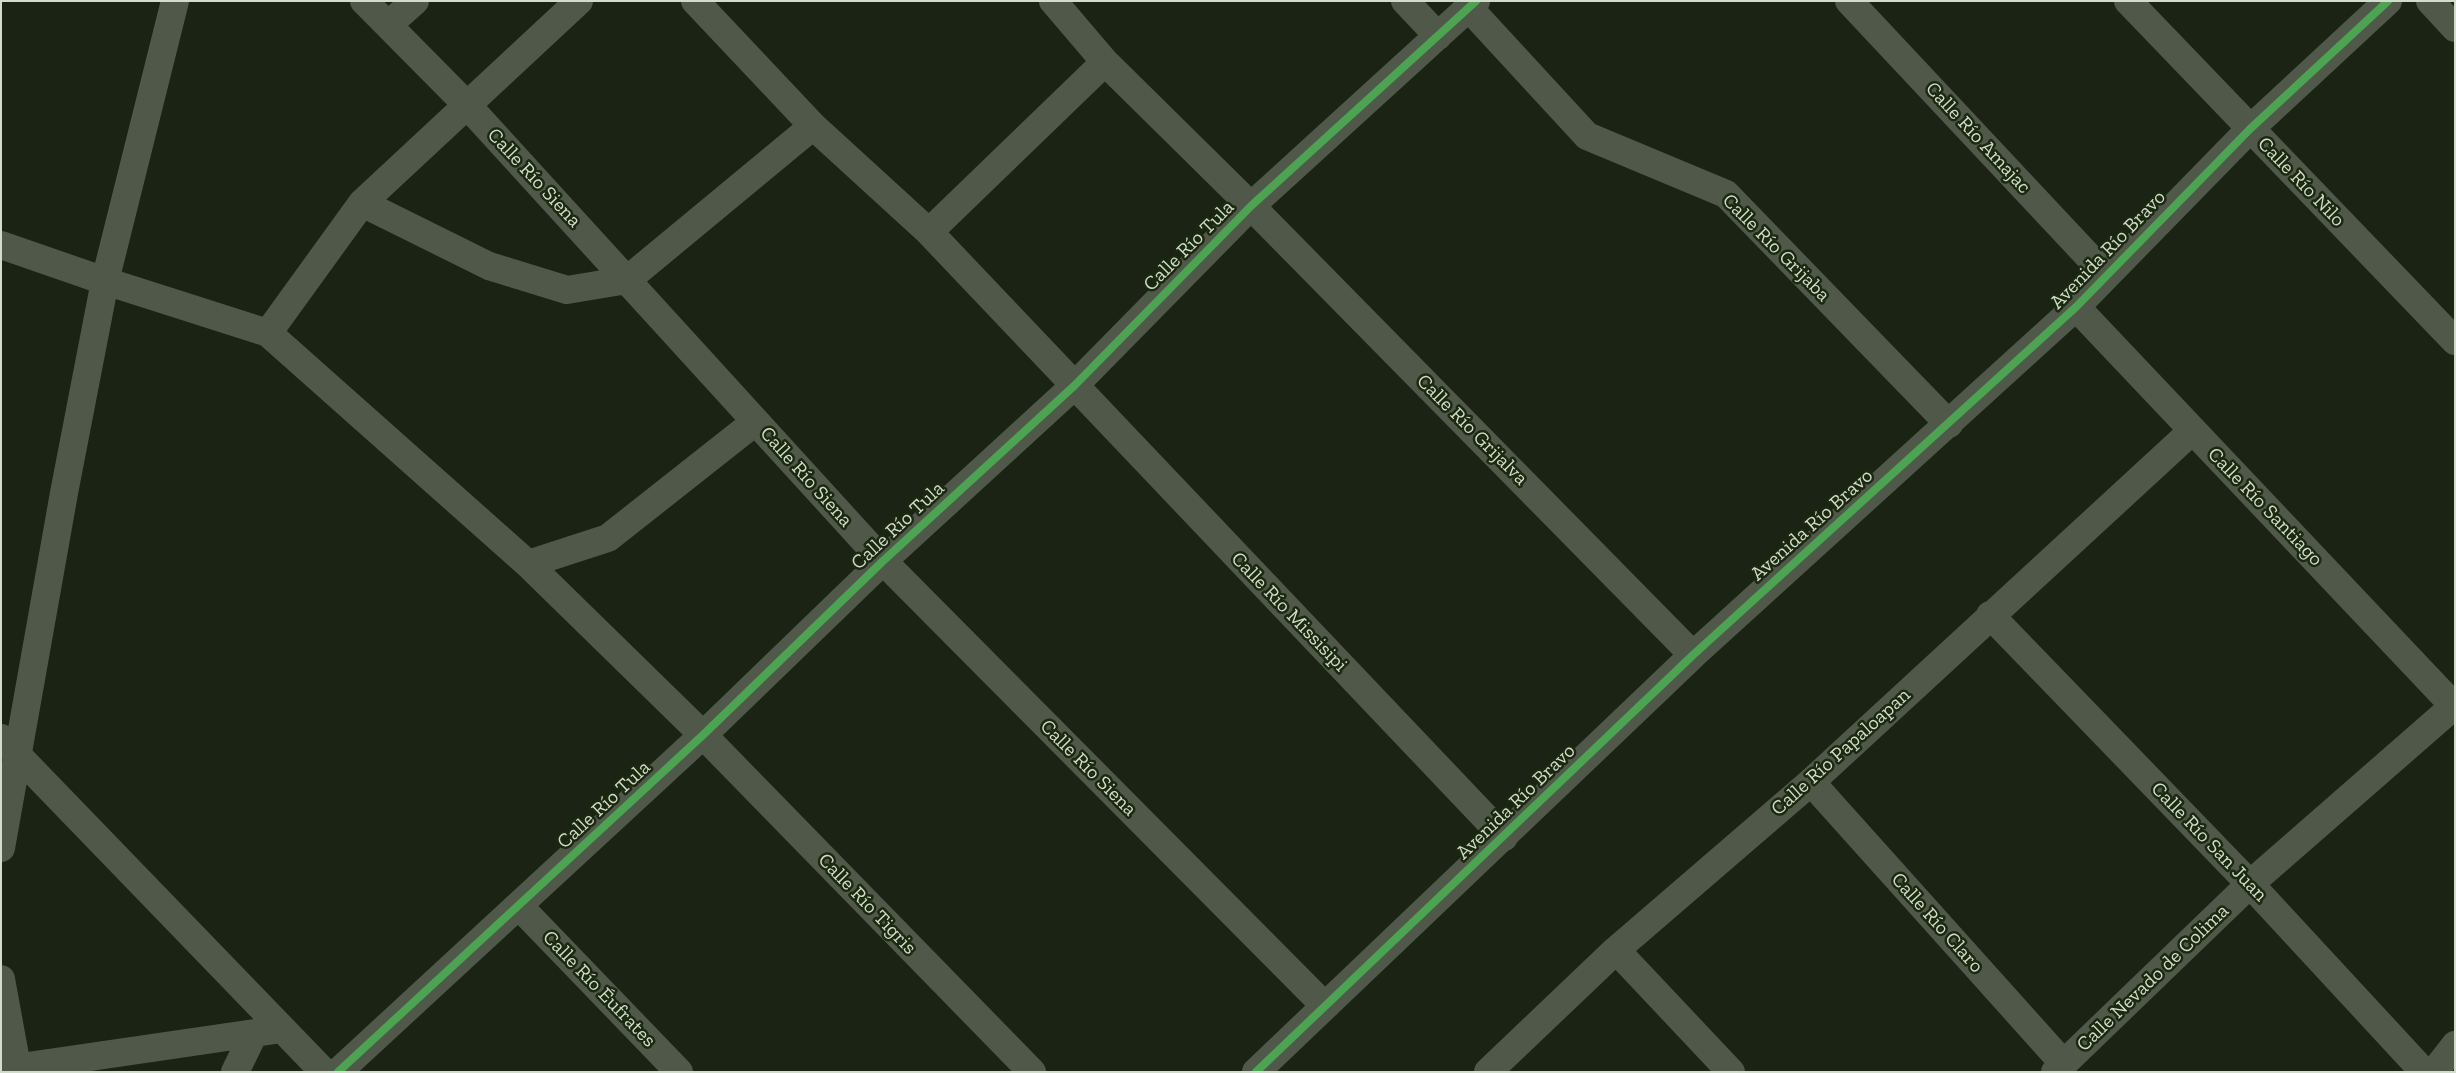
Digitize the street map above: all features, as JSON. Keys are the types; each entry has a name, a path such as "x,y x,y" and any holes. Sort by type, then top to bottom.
{"street":[{"path":"1,848 10,747 64,493 105,281 175,1"},
{"name":"Calle Río Siena","path":"364,1 467,105 883,561 1324,1005"},
{"path":"388,25 415,1"},
{"path":"1,245 105,281 268,333 362,203 580,1"},
{"name":"Calle Río Missisipi","path":"695,1 813,126 929,232 1504,837"},
{"name":"Calle Río Grijalva","path":"1053,1 1105,62 1251,206 1693,655"},
{"path":"1405,1 1438,36"},
{"name":"Calle Río Amajac","path":"1849,1 2106,275"},
{"name":"Calle Río Nilo","path":"2128,1 2455,340"},
{"name":"Avenida Río Bravo","path":"1256,1072 1324,1005 1504,837 1693,655 2076,307 2250,129 2388,1"},
{"path":"2430,1 2455,28"},
{"name":"Calle Río Tula","path":"338,1072 703,736 883,561 1074,386 1251,206 1472,5"},
{"name":"Calle Río Grijaba","path":"1472,5 1588,136 1726,194 1949,424"},
{"path":"929,232 1105,62"},
{"path":"362,203 488,266 567,290 627,280 813,126"},
{"name":"Calle Río Santiago","path":"2076,307 2454,706"},
{"name":"Calle Río Tigris","path":"268,333 528,564 703,736 1032,1072"},
{"path":"528,564 608,538 755,422"},
{"name":"Calle Río Papaloapan","path":"1488,1072 1616,950 1811,782 1990,615 2192,431"},
{"name":"Calle Río San Juan","path":"1990,615 2250,884 2424,1072"},
{"name":"Calle Nevado de Colima","path":"2059,1068 2250,884 2454,706"},
{"path":"10,747 324,1072"},
{"name":"Calle Río Claro","path":"1811,782 2059,1068"},
{"name":"Calle Río Éufrates","path":"519,906 679,1072"},
{"path":"1616,950 1732,1072"},
{"path":"1,979 11,1070 282,1029"},
{"path":"235,1072 254,1033"},
{"path":"2434,1072 2455,1045"}],"cycle path":[{"path":"338,1072 703,735 883,561 1074,386 1251,206 1476,1"},
{"path":"1256,1072 1693,655 2076,307 2250,129 2388,1"}]}
